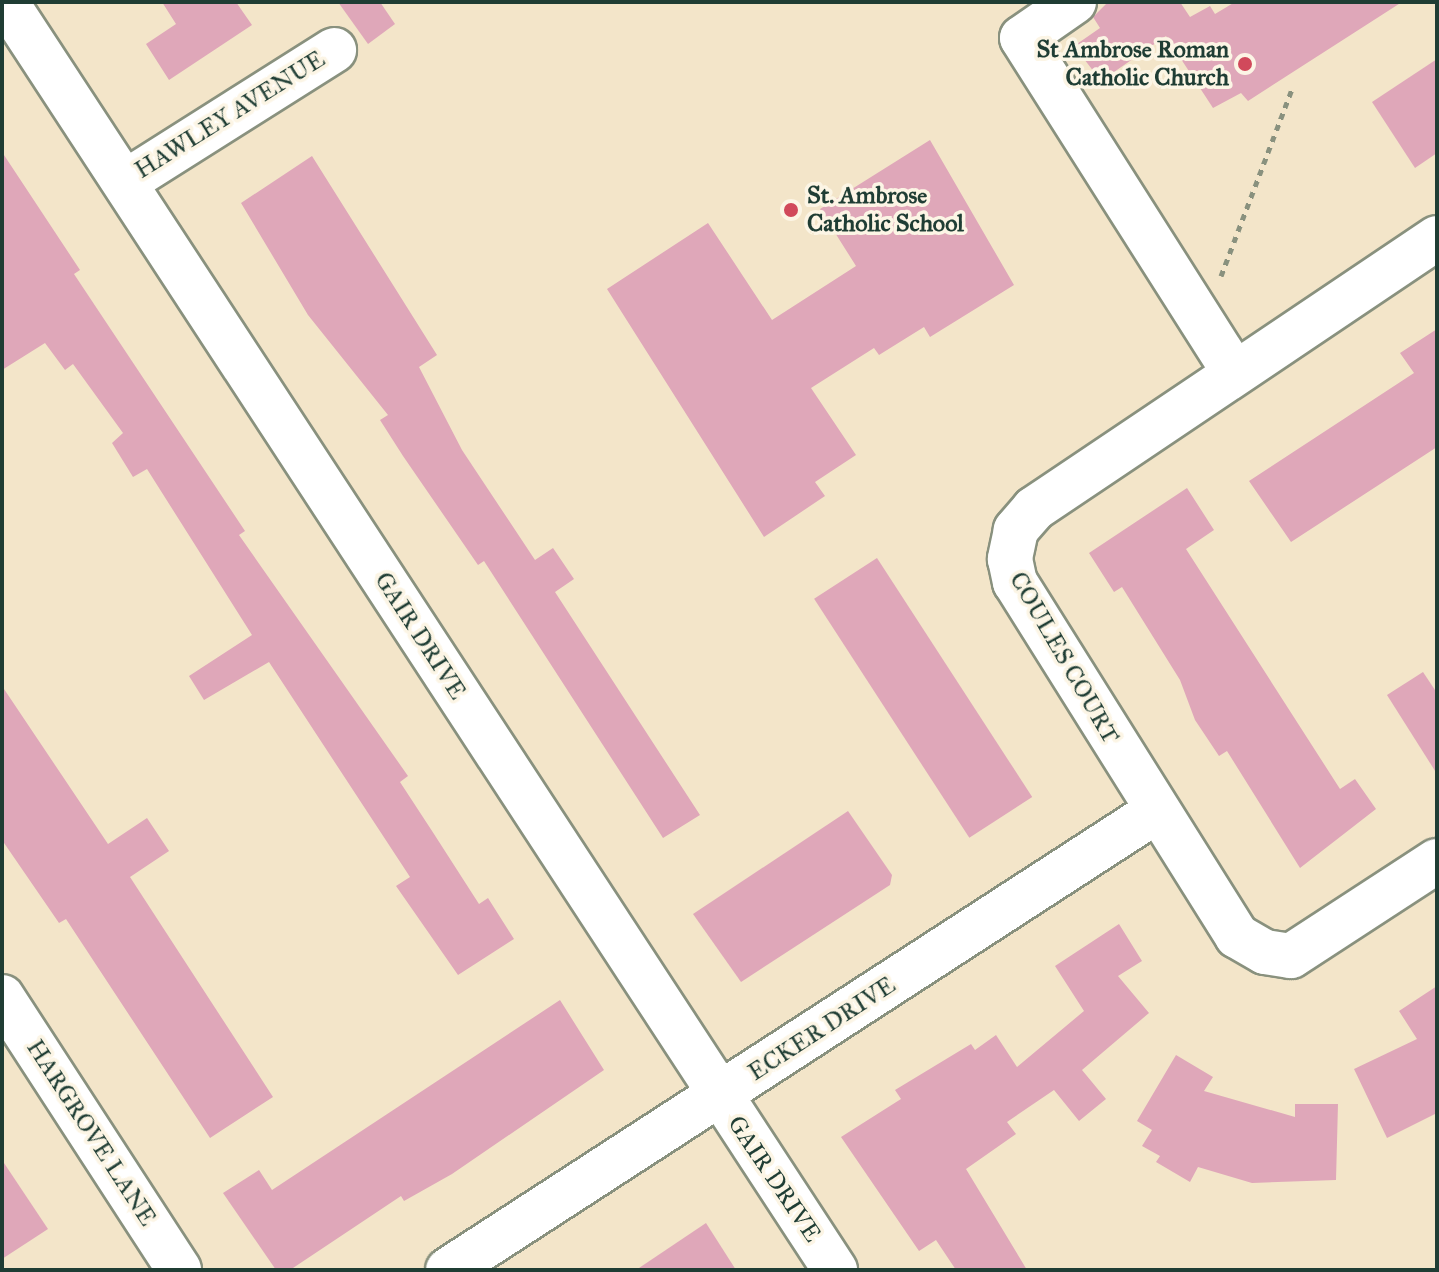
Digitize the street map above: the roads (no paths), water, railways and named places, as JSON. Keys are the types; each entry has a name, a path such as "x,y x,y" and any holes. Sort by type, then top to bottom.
{"street":[{"path":"1074,2 1022,38 1233,370"},
{"name":"GAIR DRIVE","path":"9,19 127,181 719,1097 835,1270"},
{"name":"HAWLEY AVENUE","path":"127,181 334,50"},
{"name":"COULES COURT","path":"1437,238 1233,370 1034,509 1010,552 1015,582 1155,812 1237,936 1265,952 1291,956 1437,861"},
{"name":"ECKER DRIVE","path":"448,1270 1155,812"},
{"name":"HARGROVE LANE","path":"2,997 179,1270"}],"place":[{"name":"St Ambrose Roman Catholic Church","path":"1245,64"},
{"name":"St. Ambrose Catholic School","path":"791,210"}]}
